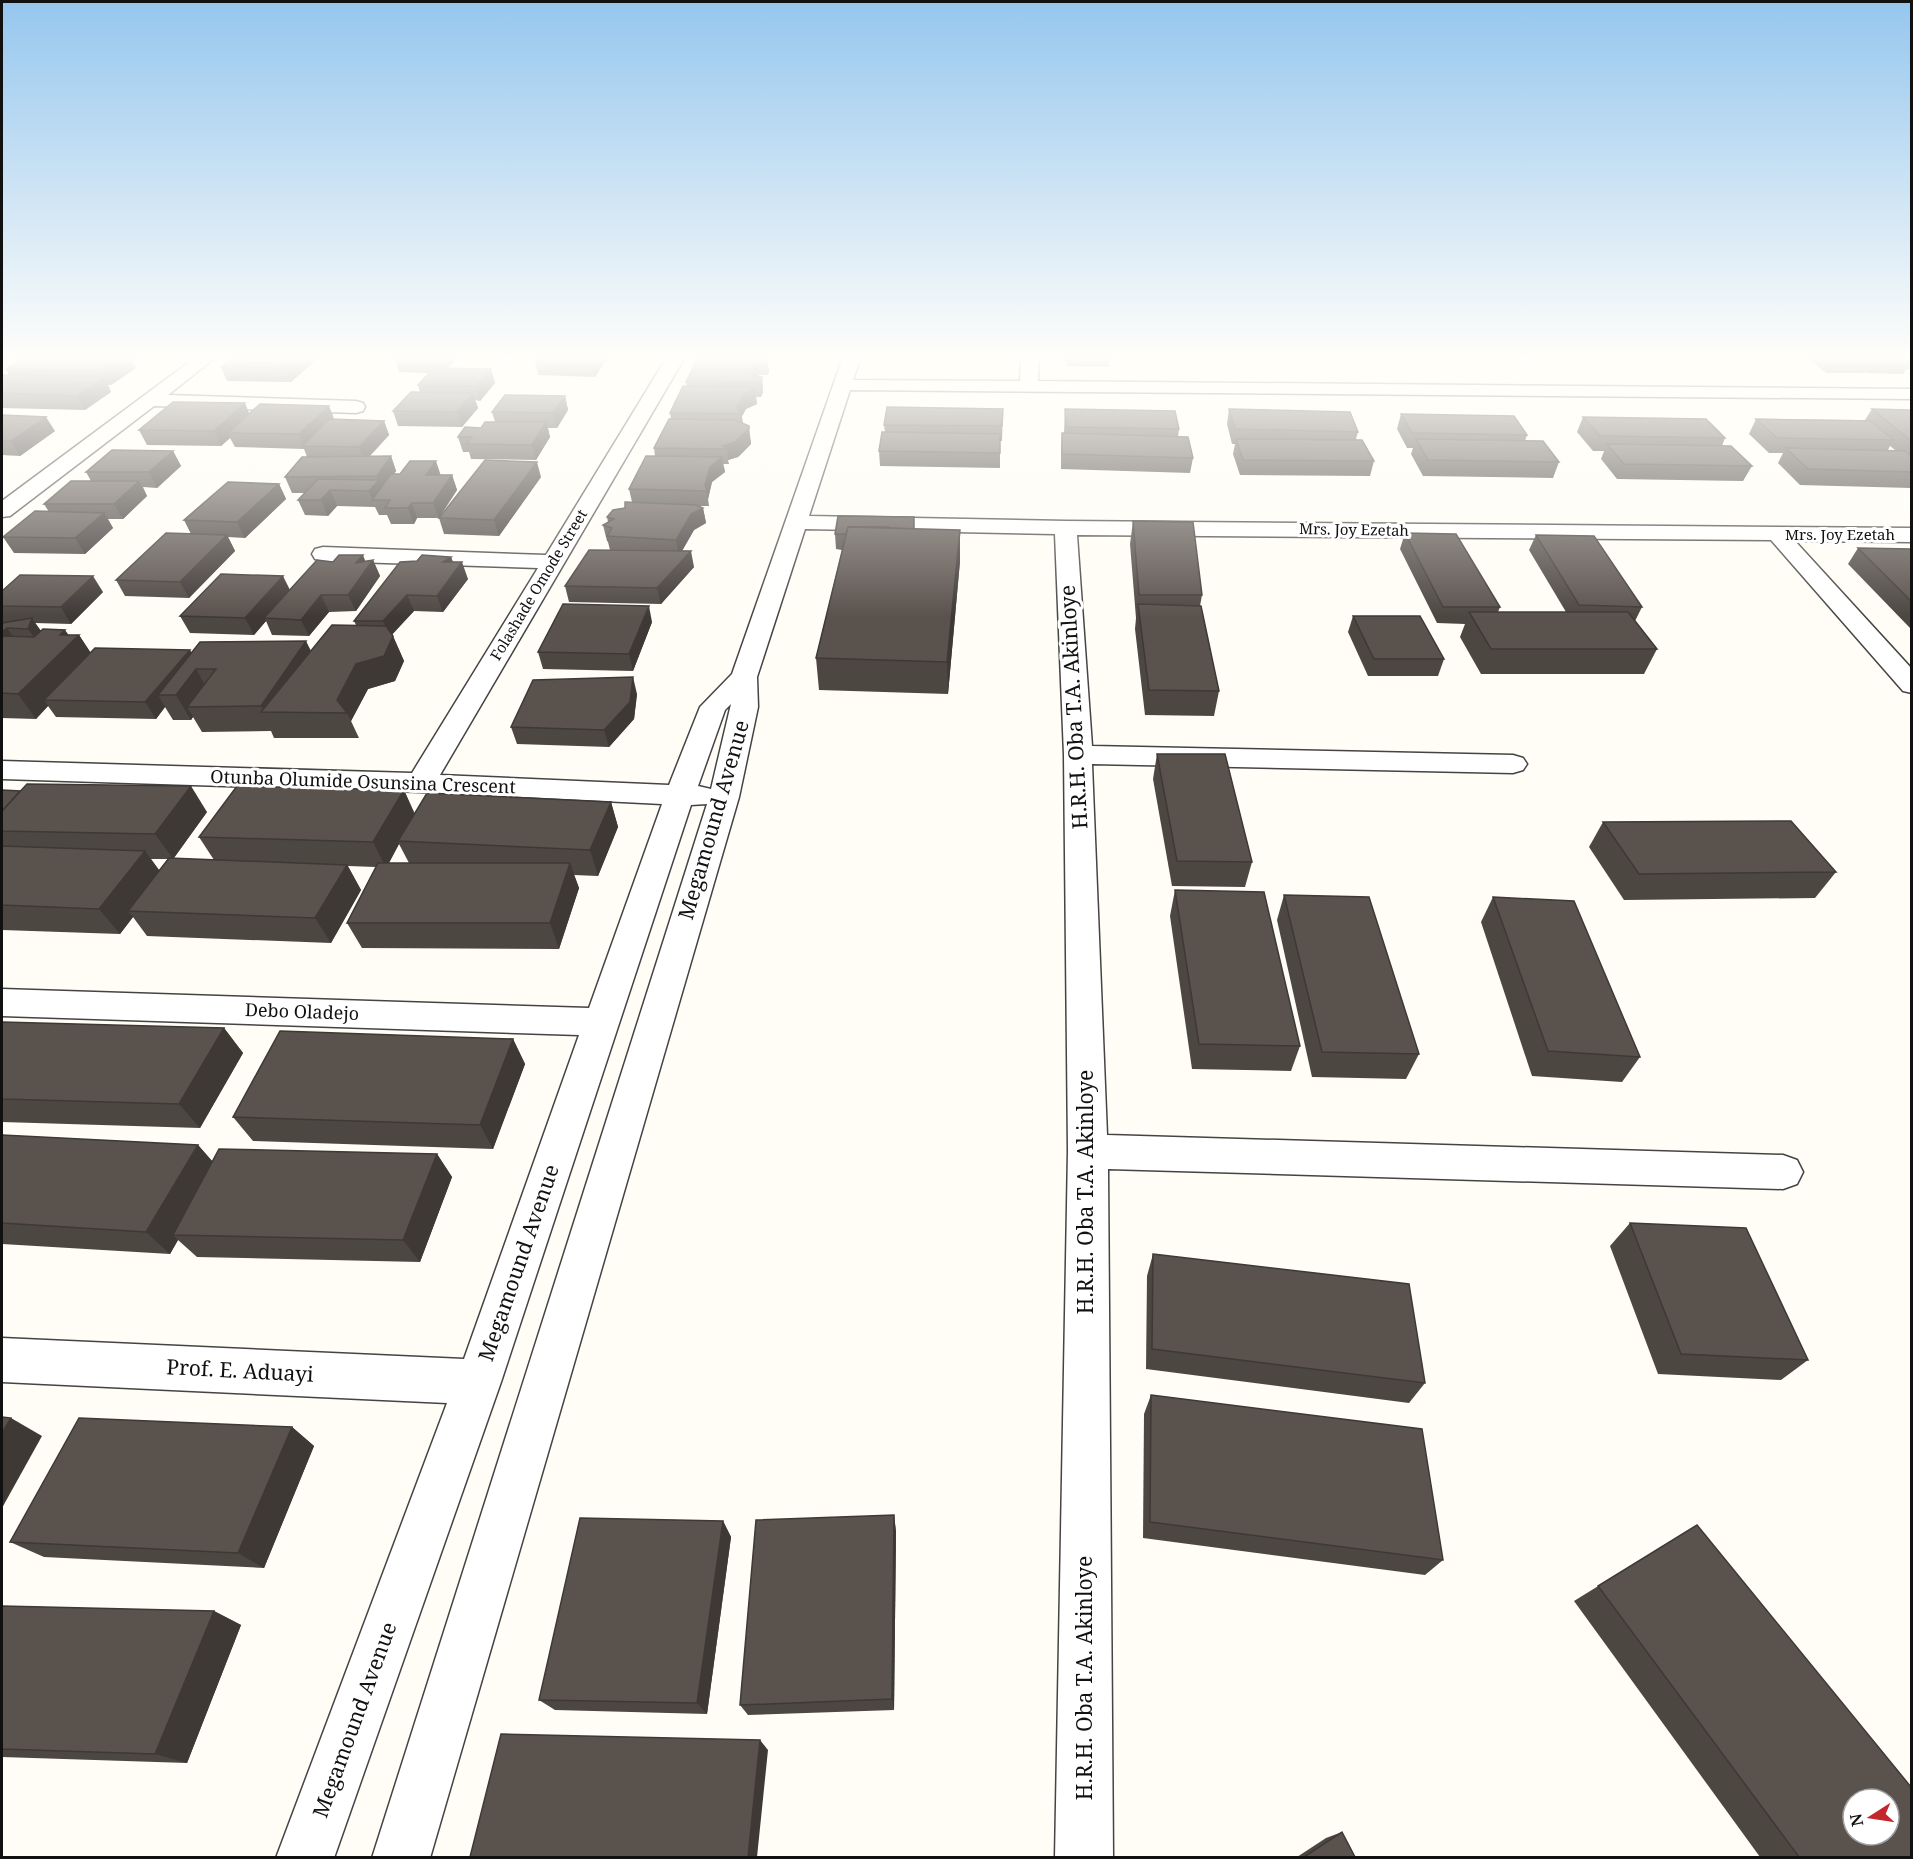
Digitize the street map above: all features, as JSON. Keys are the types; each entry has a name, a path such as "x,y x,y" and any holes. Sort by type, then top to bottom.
{"street":[{"path":"2,511 91,444"},
{"name":"Folashade Omode Street","path":"421,783 624,444"},
{"name":"Megamound Avenue","path":"401,1857 724,796 745,706 744,676 823,444"},
{"name":"Mrs. Joy Ezetah","path":"797,522 1066,528 1911,535"},
{"name":"H.R.H. Oba T.A. Akinloye","path":"1066,528 1078,754 1088,1151 1084,1857"},
{"path":"1778,534 1911,685"},
{"path":"323,554 553,562"},
{"name":"Megamound Avenue","path":"305,1857 478,1382 680,795 713,707 744,676"},
{"path":"1078,754 1513,764"},
{"name":"Otunba Olumide Osunsina Crescent","path":"2,771 421,783 724,796"},
{"name":"Debo Oladejo","path":"2,1002 602,1022"},
{"path":"1088,1151 1783,1172"},
{"name":"Prof. E. Aduayi","path":"2,1360 478,1382"}],"building":[{"path":"304,444 362,444 359,447 302,446"},
{"path":"466,444 533,444 532,445"},
{"path":"656,444 730,444 723,446 727,449 654,448"},
{"path":"880,444 1000,444 1000,453 879,451"},
{"path":"1062,444 1190,444 1193,458 1062,454"},
{"path":"1238,444 1364,444 1374,461 1243,460"},
{"path":"1419,444 1545,444 1559,462 1428,460"},
{"path":"1607,444 1731,446 1752,466 1624,464"},
{"path":"1786,448 1905,451 1911,456 1911,472 1808,469"},
{"path":"112,450 173,451 149,472 86,472"},
{"path":"391,456 377,476 285,477 302,457"},
{"path":"646,456 722,457 710,467 705,485 707,491 629,489"},
{"path":"485,460 537,462 494,520 439,518"},
{"path":"410,461 436,461 426,475 452,475 433,503 412,503 408,508 385,508 390,500 372,500 391,474 400,474"},
{"path":"318,479 379,480 369,491 330,490 321,500 298,500"},
{"path":"71,481 139,481 114,504 44,504"},
{"path":"228,482 279,484 237,522 184,520"},
{"path":"625,502 696,505 703,508 691,514 676,540 607,536 612,528 603,525 614,519 607,517 613,510 625,508"},
{"path":"35,511 104,513 75,538 3,537"},
{"path":"838,516 914,517 914,529 848,527 846,534 835,534"},
{"path":"1133,521 1193,522 1202,595 1139,595"},
{"path":"848,527 960,530 947,662 816,658"},
{"path":"166,533 227,535 180,582 116,580"},
{"path":"1405,533 1456,534 1500,607 1443,607"},
{"path":"1536,535 1594,536 1642,607 1579,605"},
{"path":"1858,548 1911,549 1911,601"},
{"path":"589,550 691,551 657,588 565,586"},
{"path":"339,555 363,555 356,563 373,560 348,595 321,595 301,620 264,618 317,560 333,562"},
{"path":"422,555 451,557 443,562 462,562 437,596 407,595 383,621 354,621 400,562 417,561"},
{"path":"221,574 283,576 245,618 180,616"},
{"path":"20,575 93,576 61,607 2,606 2,591"},
{"path":"563,604 649,606 629,654 538,652"},
{"path":"1138,604 1201,606 1219,691 1149,690"},
{"path":"1469,612 1628,612 1657,649 1491,649"},
{"path":"1353,616 1420,616 1444,659 1374,659"},
{"path":"32,618 28,629 7,628 2,632 2,623"},
{"path":"332,625 386,626 393,636 384,656 356,664 337,700 347,713 261,712"},
{"path":"43,629 65,630 60,635 79,635 18,694 2,693 2,636 34,637"},
{"path":"306,641 261,706 187,707 216,669 196,669 176,695 158,695 200,642"},
{"path":"95,648 190,650 145,702 44,700"},
{"path":"633,677 630,702 604,730 511,727 533,680"},
{"path":"1157,754 1225,754 1252,862 1177,861"},
{"path":"27,784 191,786 155,834 2,831 2,811"},
{"path":"237,786 404,790 373,842 199,837"},
{"path":"2,790 20,791 2,811"},
{"path":"427,793 611,802 590,850 398,841"},
{"path":"1791,821 1836,872 1639,874 1603,822"},
{"path":"2,846 145,851 99,909 2,905"},
{"path":"169,858 347,865 315,918 128,911"},
{"path":"378,863 570,863 550,923 347,923"},
{"path":"1175,890 1264,892 1300,1046 1199,1044"},
{"path":"1284,895 1369,897 1419,1054 1322,1052"},
{"path":"1493,897 1574,901 1640,1057 1548,1051"},
{"path":"2,1022 224,1028 179,1104 2,1099"},
{"path":"280,1031 513,1039 480,1125 233,1117"},
{"path":"2,1135 198,1145 146,1232 2,1223"},
{"path":"219,1149 437,1154 403,1240 173,1235"},
{"path":"1630,1223 1746,1228 1808,1360 1681,1354"},
{"path":"1153,1254 1409,1284 1425,1383 1152,1349"},
{"path":"1151,1395 1422,1429 1443,1560 1150,1522"},
{"path":"2,1417 11,1418 2,1433"},
{"path":"79,1418 292,1427 238,1553 10,1542"},
{"path":"894,1515 892,1699 740,1705 756,1520"},
{"path":"580,1518 723,1521 697,1703 539,1700"},
{"path":"1697,1525 1911,1787 1911,1857 1799,1857 1598,1586"},
{"path":"2,1606 214,1611 155,1754 2,1749"},
{"path":"501,1734 760,1740 748,1857 470,1857"},
{"path":"1342,1832 1355,1857 1304,1857"}]}
